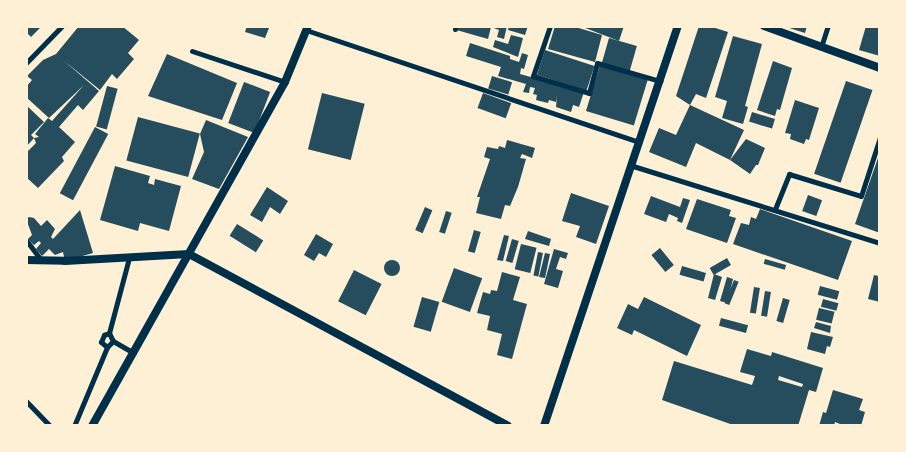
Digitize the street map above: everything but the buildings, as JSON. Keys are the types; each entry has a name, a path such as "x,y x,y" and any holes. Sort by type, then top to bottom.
{"street":[{"path":"26,63 62,26"},
{"path":"550,26 533,76 589,93 597,63 660,80"},
{"path":"544,426 633,166 639,142 678,26"},
{"path":"764,26 880,68"},
{"path":"822,47 828,26"},
{"path":"92,426 285,82 307,28 639,142"},
{"path":"192,51 285,82"},
{"path":"775,209 789,174 861,196 880,138"},
{"path":"633,166 880,243"},
{"path":"26,240 41,260"},
{"path":"26,260 65,261 190,254 508,426"},
{"path":"107,347 101,342 104,335 108,333 128,258"},
{"path":"108,333 113,341 134,353"},
{"path":"74,426 107,347 113,341"},
{"path":"26,401 50,426"}]}
